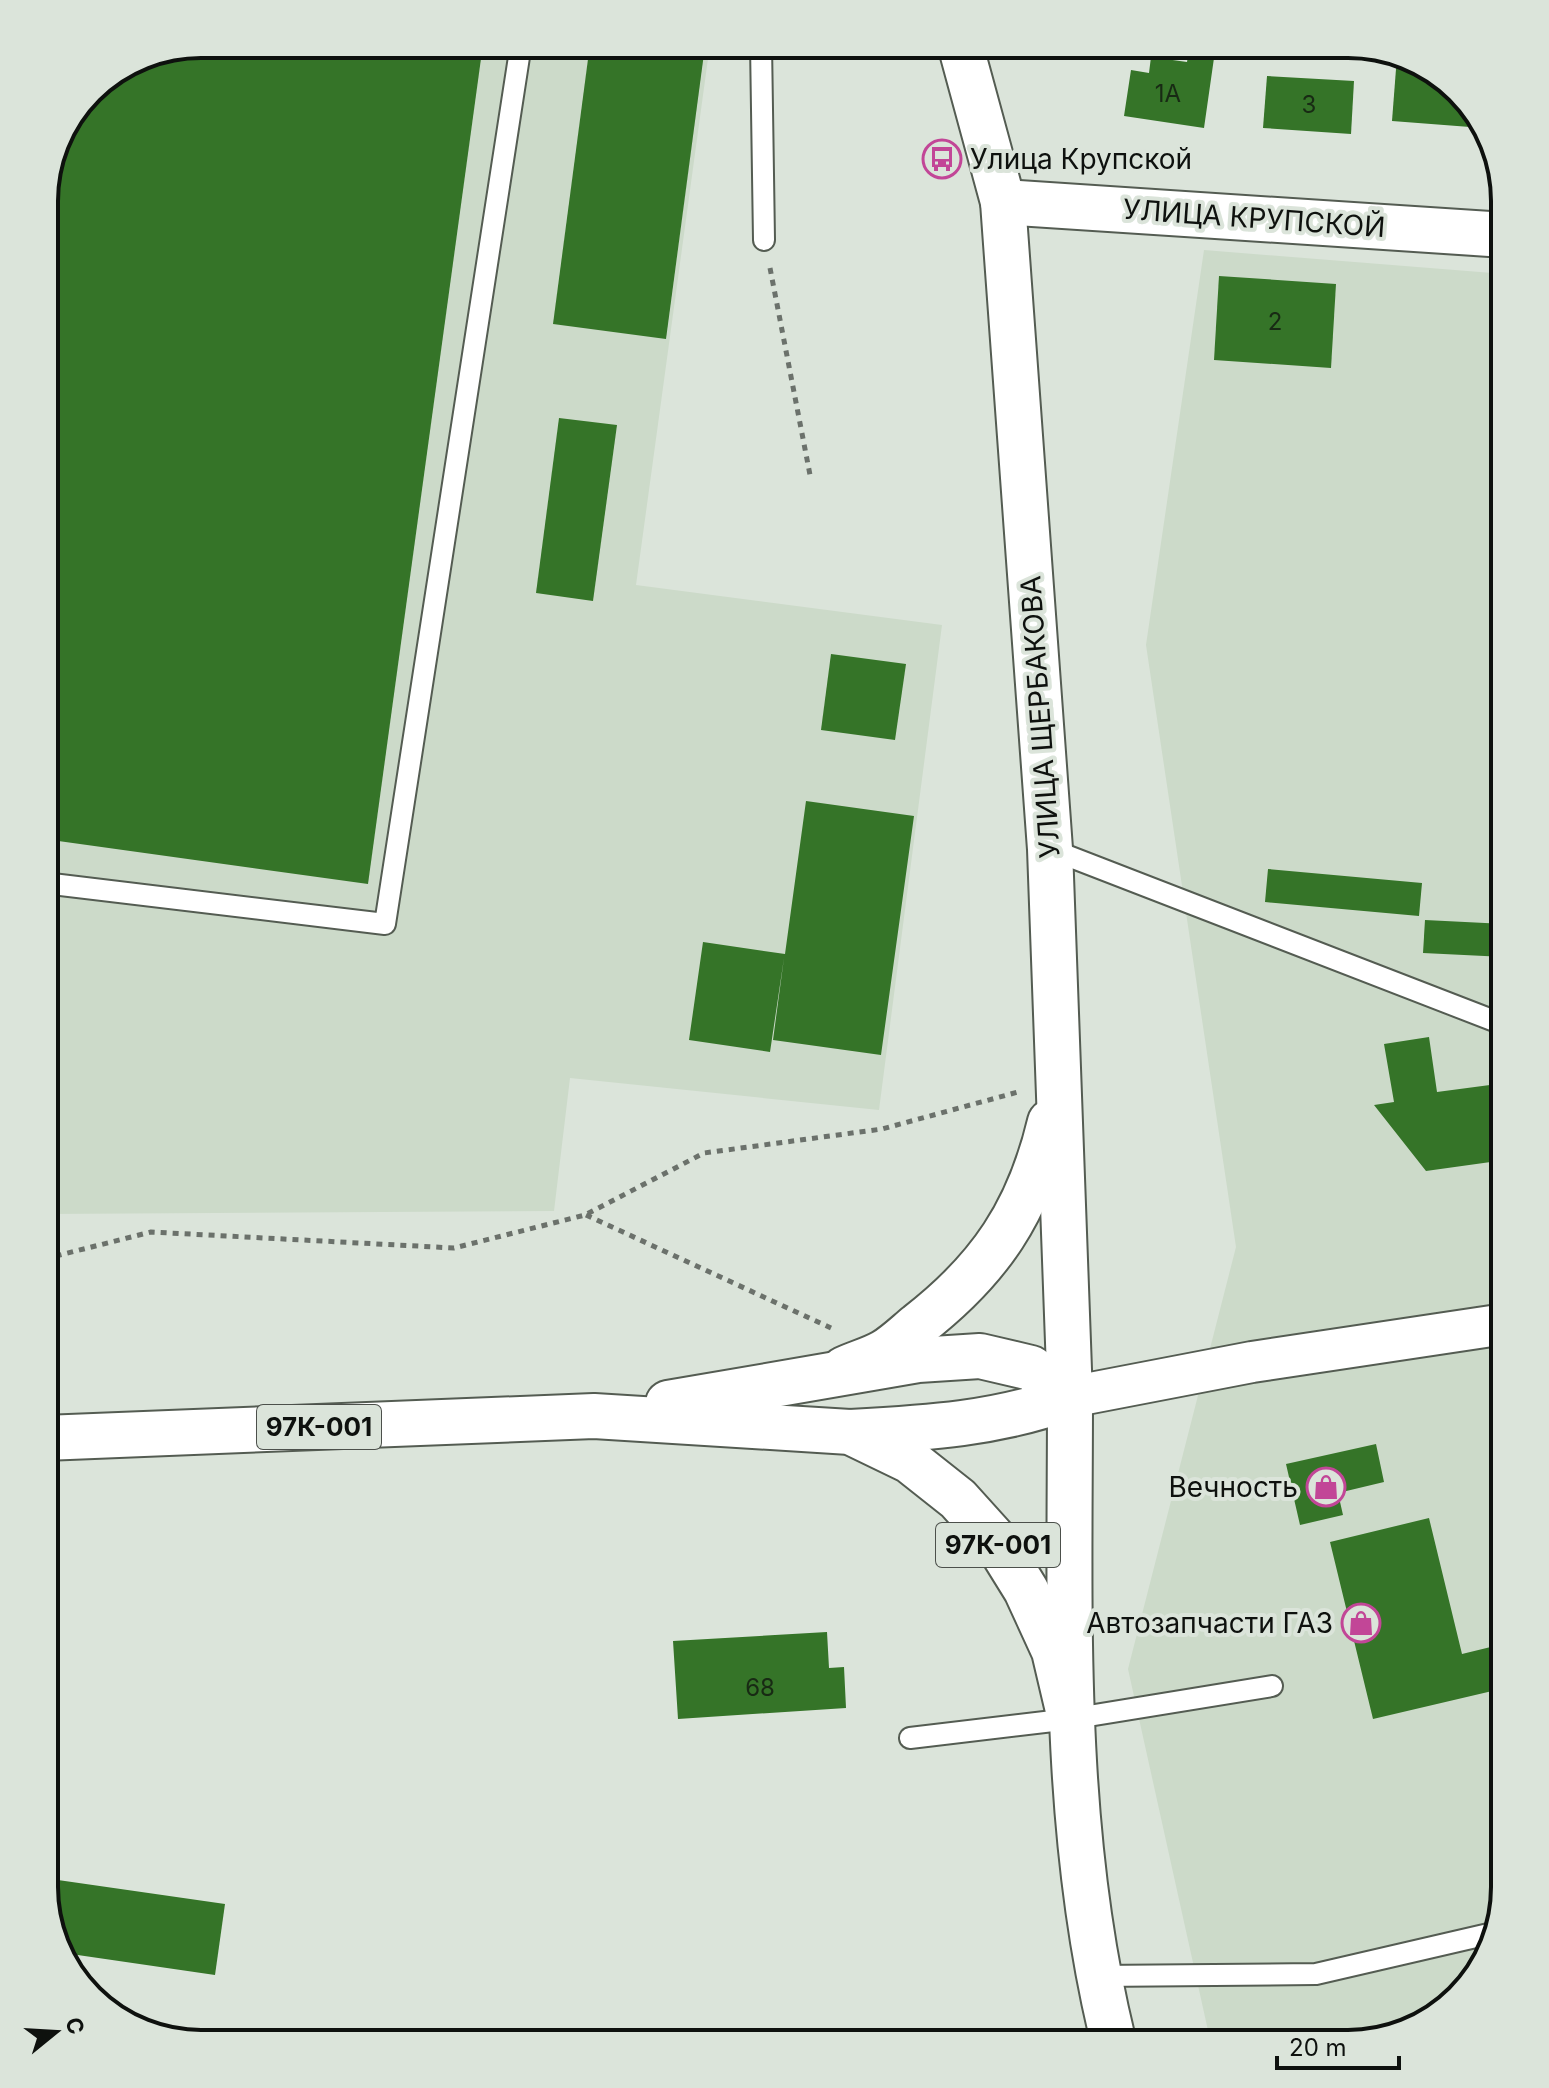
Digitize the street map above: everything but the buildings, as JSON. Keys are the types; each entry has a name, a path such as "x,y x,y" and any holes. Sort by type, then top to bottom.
{"main road":[{"name":"УЛИЦА ЩЕРБАКОВА","path":"964,58 1003,202 1050,849 1070,1397"},
{"name":"УЛИЦА КРУПСКОЙ","path":"1003,202 1491,234"},
{"path":"827,1375 883,1352 937,1310 988,1259 1019,1213 1041,1161 1060,1081"},
{"name":"97К-001","path":"594,1416 918,1360 980,1356 1031,1368 1070,1397"},
{"name":"97К-001","path":"58,1437 594,1416 850,1432 939,1427 997,1419 1070,1397"},
{"name":"97К-001","path":"1070,1397 1070,1719 1079,1854 1097,1976 1110,2030"},
{"name":"97К-001","path":"850,1432 910,1461 958,1499 995,1540 1026,1590 1054,1651 1070,1719"}],"street":[{"path":"1070,1397 1252,1362 1491,1326"}],"lane":[{"path":"58,885 385,924 519,58"},
{"path":"761,58 764,240"},
{"path":"1050,849 1491,1020"},
{"path":"910,1738 1070,1719 1272,1686"},
{"path":"1097,1976 1316,1974 1482,1936"}],"path":[{"path":"764,240 811,480"},
{"path":"58,1255 151,1232 454,1248 585,1215 704,1153 882,1129 1060,1081"},
{"path":"585,1215 883,1352"}],"shaded area":[{"path":"201,58 708,58 636,585 942,625 879,1110 570,1078 554,1211 58,1214 58,192 69,146 88,114 122,82 155,66"},
{"path":"1204,250 1491,273 1491,1896 1476,1950 1455,1981 1427,2006 1411,2015 1366,2029 1208,2030 1128,1669 1236,1247 1146,645"}],"place":[{"name":"Улица Крупской","path":"942,159"},
{"name":"Вечность","path":"1326,1487"},
{"name":"Автозапчасти ГАЗ","path":"1361,1623"}]}
